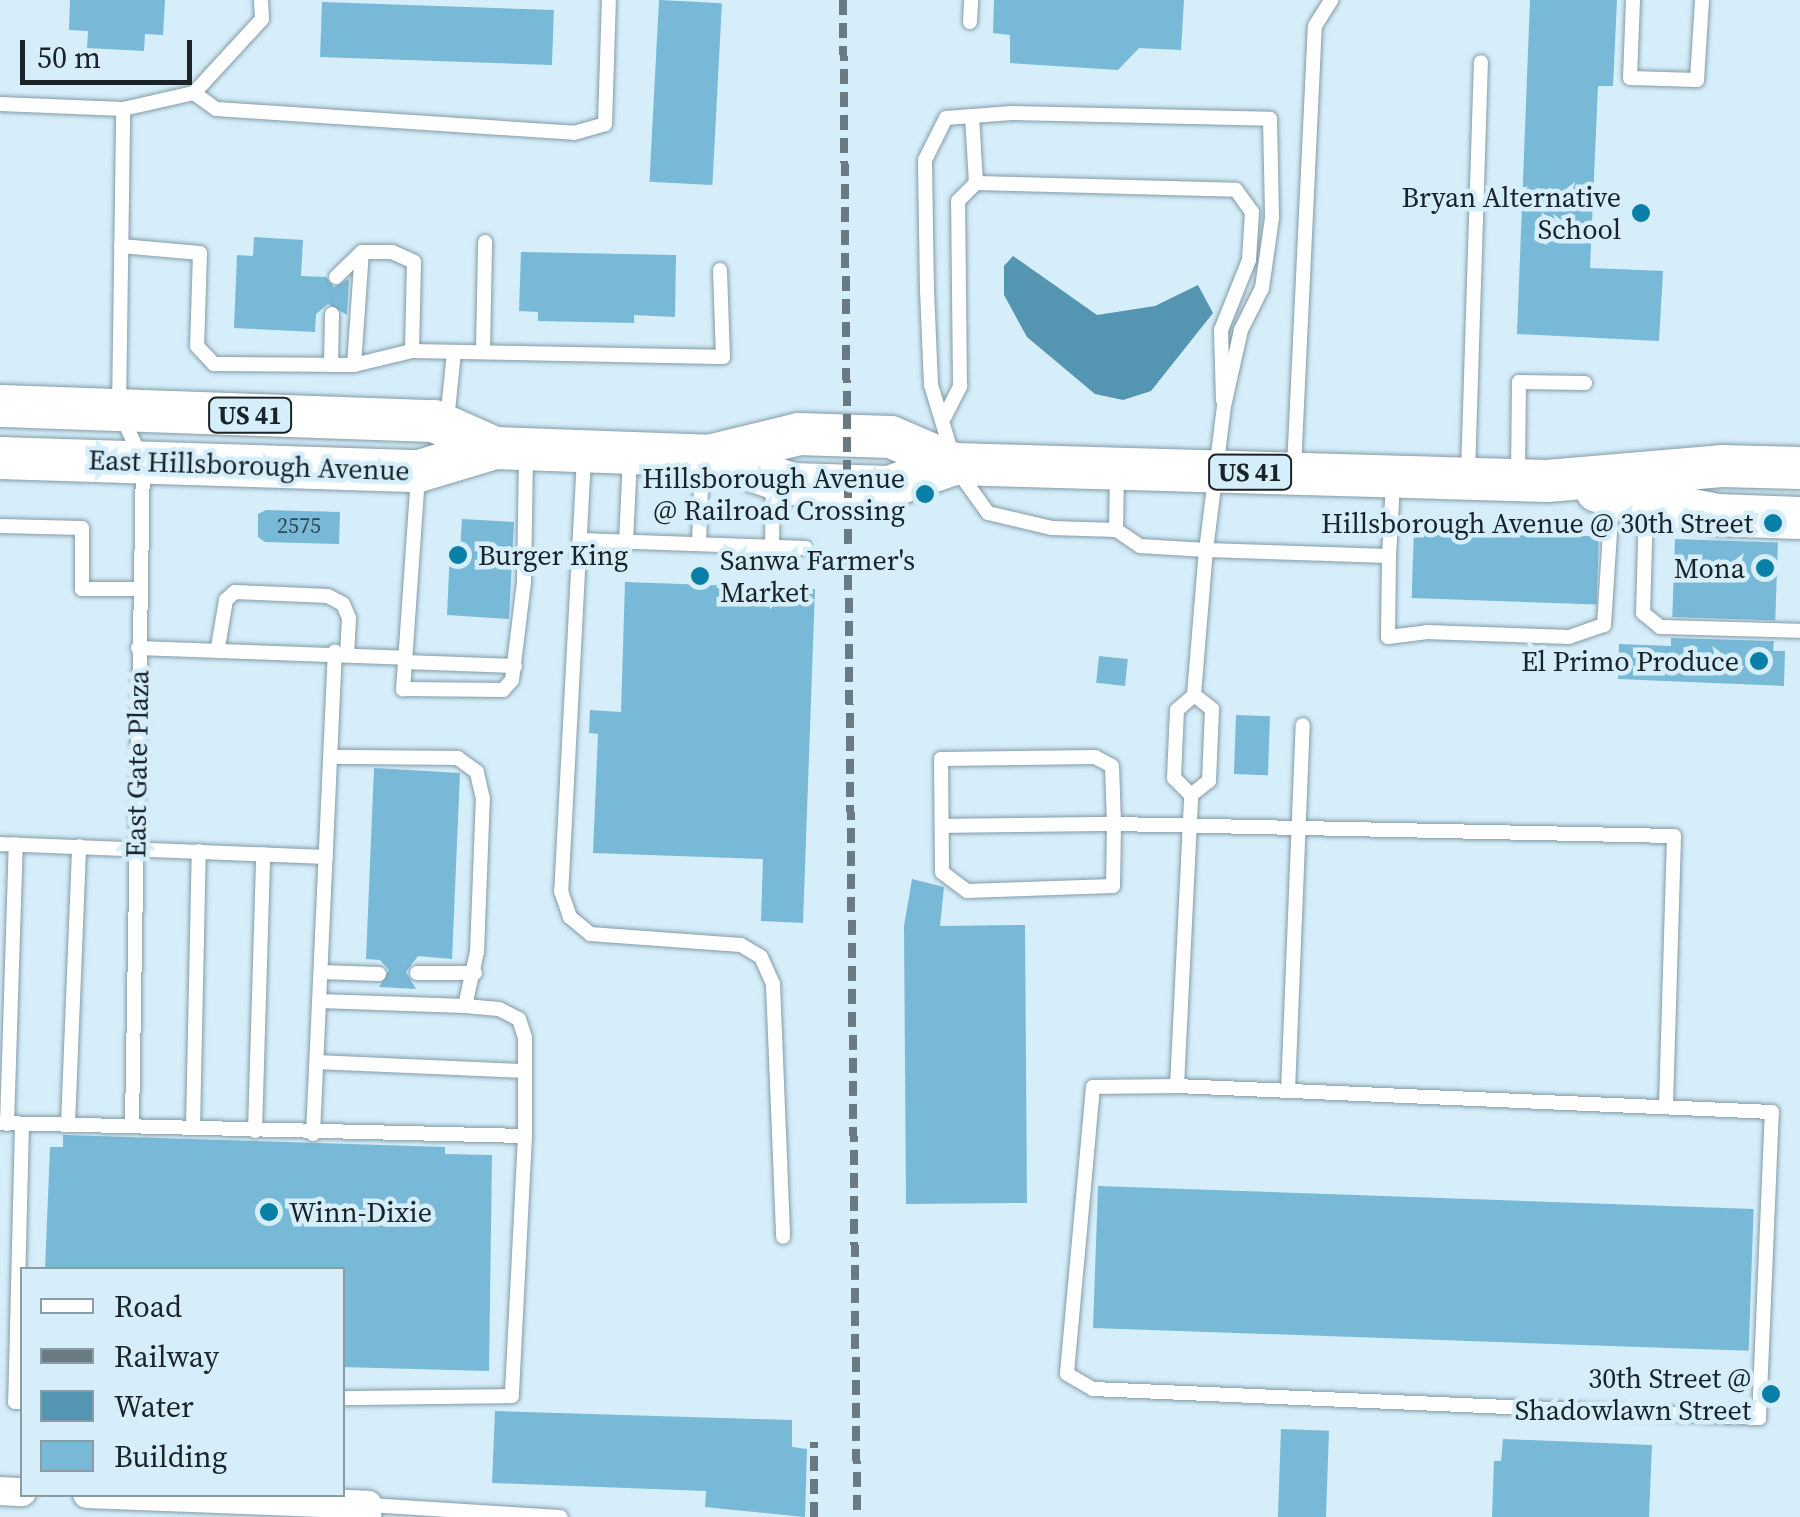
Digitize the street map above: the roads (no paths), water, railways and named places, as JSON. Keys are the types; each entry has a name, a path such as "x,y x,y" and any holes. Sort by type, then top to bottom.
{"main road":[{"name":"East Hillsborough Avenue","path":"0,406 447,426 511,449"},
{"name":"East Hillsborough Avenue","path":"0,458 418,471 511,449 706,456 799,434 890,437 954,464"},
{"name":"East Hillsborough Avenue","path":"706,456 773,478 889,487 954,464 1532,480 1721,466 1800,468"},
{"name":"East Hillsborough Avenue","path":"1532,480 1717,516 1800,518"}],"street":[{"path":"137,1497 368,1511"}],"lane":[{"path":"0,104 123,109 194,93 262,19 261,0"},
{"path":"194,93 216,108 574,133 605,124 609,0"},
{"path":"970,22 971,0"},
{"path":"1294,473 1313,55 1317,19 1331,0"},
{"path":"1634,0 1630,78 1697,80 1702,0"},
{"path":"1468,478 1481,62"},
{"path":"119,410 123,109"},
{"path":"945,416 960,386 958,201 976,182 972,116"},
{"path":"1224,406 1240,330 1262,288 1272,218 1270,119 946,118 924,160 931,385 945,416 954,464 988,513 1052,528 1116,530 1140,546 1389,556"},
{"path":"976,182 1236,190 1252,212 1249,260 1222,330 1224,406 1219,471 1206,550 1194,695 1178,710 1174,778 1191,795"},
{"path":"483,350 485,242"},
{"path":"121,246 200,253 196,346 214,364 354,365 412,351 483,350 723,357 720,270"},
{"path":"354,365 362,252"},
{"path":"336,277 362,252 392,252 414,262 412,351"},
{"path":"330,365 332,314"},
{"path":"447,426 454,352"},
{"path":"1532,480 1519,382 1586,383"},
{"name":"East Gate Plaza","path":"119,410 142,462 132,1124"},
{"path":"418,471 403,689 503,690 515,666 511,449"},
{"path":"585,452 561,891 570,917 590,934 741,945 760,957 773,984 782,1237"},
{"path":"626,542 630,453"},
{"path":"699,544 706,456"},
{"path":"1116,530 1117,468"},
{"path":"1393,476 1388,637 1426,632 1569,636 1604,625 1629,498"},
{"path":"772,547 773,478"},
{"path":"1629,498 1643,613 1660,627 1800,631"},
{"path":"0,526 82,528 82,588 140,590"},
{"path":"580,540 806,548"},
{"path":"218,647 226,600 235,592 328,596 343,604 349,618 341,653 330,757 313,1134"},
{"path":"138,648 218,647 515,666"},
{"path":"1176,1086 1191,795 1209,781 1212,709 1194,695"},
{"path":"1288,1090 1303,725"},
{"path":"330,757 458,758 477,772 482,799 474,973 465,1006"},
{"path":"1095,757 1112,766 1114,824 1113,886 967,890 942,872 941,759 1095,757"},
{"path":"942,826 1189,823 1674,836 1666,1106"},
{"path":"20,1402 15,1402 8,844 326,857"},
{"path":"68,1124 78,846"},
{"path":"192,1128 199,851"},
{"path":"254,1131 263,854"},
{"path":"321,972 380,974"},
{"path":"417,974 474,973"},
{"path":"320,1001 499,1009 519,1019 525,1071 512,1396 345,1398"},
{"path":"317,1062 525,1071"},
{"path":"1176,1086 1772,1112 1759,1418 1093,1389 1067,1374 1093,1087 1176,1086"},
{"path":"10,1124 524,1136"},
{"path":"368,1511 561,1517"}],"water":[{"path":"1013,256 1097,315 1155,306 1198,285 1213,313 1151,391 1123,400 1095,394 1027,337 1004,295 1004,266"}],"railway":[{"path":"843,0 857,1517"},
{"path":"814,1442 814,1517"}],"place":[{"name":"Bryan Alternative School","path":"1641,213"},
{"name":"Hillsborough Avenue @ Railroad Crossing","path":"925,494"},
{"name":"Hillsborough Avenue @ 30th Street","path":"1773,523"},
{"name":"Burger King","path":"458,555"},
{"name":"Mona","path":"1765,568"},
{"name":"Sanwa Farmer's Market","path":"700,576"},
{"name":"El Primo Produce","path":"1759,661"},
{"name":"Winn-Dixie","path":"269,1212"},
{"name":"30th Street @ Shadowlawn Street","path":"1771,1394"}]}
